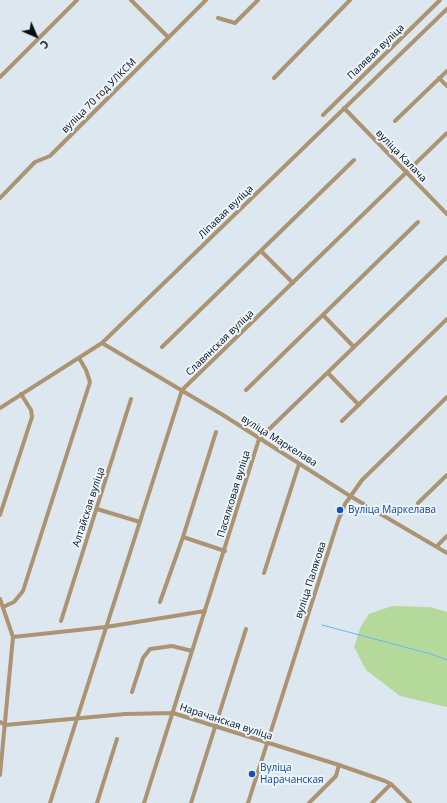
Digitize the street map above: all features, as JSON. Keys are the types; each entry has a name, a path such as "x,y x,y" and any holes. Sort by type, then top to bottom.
{"street":[{"path":"0,77 77,0"},
{"path":"131,0 168,37"},
{"name":"вуліца 70 год УЛКСМ","path":"0,198 35,162 50,156 206,0"},
{"path":"218,18 235,23 258,0"},
{"path":"274,78 350,0"},
{"name":"Палявая вуліца","path":"323,115 440,0"},
{"name":"Ліпавая вуліца","path":"0,408 102,343 447,9"},
{"path":"395,121 447,71"},
{"path":"439,78 447,86"},
{"name":"вуліца Калача","path":"344,108 447,214"},
{"name":"Славянская вуліца","path":"50,803 182,390 447,133"},
{"path":"162,347 354,160"},
{"path":"246,390 418,222"},
{"path":"261,251 293,283"},
{"name":"Пасялковая вуліца","path":"144,803 225,551 259,439 447,257"},
{"path":"323,314 354,347"},
{"path":"342,421 447,319"},
{"name":"вуліца Маркелава","path":"102,343 182,390 350,496 447,553"},
{"path":"3,607 14,602 23,591 90,382 86,370 79,358"},
{"path":"328,373 359,405"},
{"path":"0,515 32,417 31,410 21,394"},
{"name":"вуліца Палякова","path":"248,803 338,521 350,496 362,480 447,397"},
{"name":"Алтайская вуліца","path":"61,621 131,399"},
{"path":"160,602 183,538 216,432"},
{"path":"264,573 298,464"},
{"path":"418,504 447,475"},
{"path":"97,509 140,522"},
{"path":"437,546 447,536"},
{"path":"183,538 225,551"},
{"path":"0,599 13,637 0,775"},
{"path":"13,637 106,627 205,612"},
{"path":"191,803 246,629"},
{"path":"132,692 143,658 150,649 172,646 192,650"},
{"name":"Нарачанская вуліца","path":"5,725 125,714 173,713 267,744 339,765 391,784 410,803"},
{"path":"0,722 5,725"},
{"path":"97,803 117,740"},
{"path":"309,803 336,776 339,765"},
{"path":"372,803 391,784"}],"green space":[{"path":"392,606 430,607 447,612 447,707 400,696 366,670 354,647 361,626 369,614"}],"waterway":[{"path":"322,625 431,654 447,660"}],"place":[{"name":"Вуліца Маркелава","path":"340,510"},
{"name":"Вуліца Нарачанская","path":"252,774"}]}
